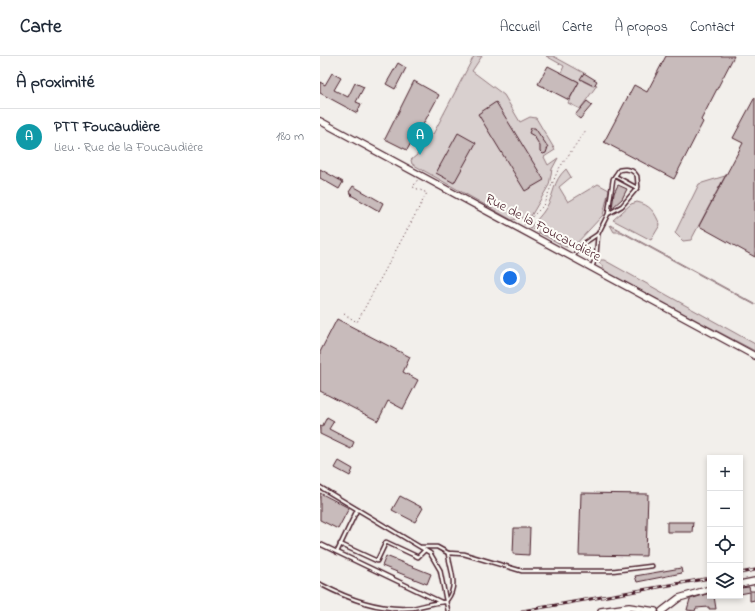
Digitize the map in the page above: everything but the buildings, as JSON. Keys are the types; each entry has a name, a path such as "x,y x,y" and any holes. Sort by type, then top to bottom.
{"street":[{"name":"Rue de la Foucaudière","path":"320,121 755,356"},
{"path":"743,583 755,581"},
{"path":"662,611 679,598 707,590"},
{"path":"601,611 638,607 655,611"}],"lane":[{"path":"592,267 596,257 598,234 608,214 609,200 615,176 619,170 625,168 631,169 638,176 637,188 622,206 608,214"},
{"path":"615,176 637,188"},
{"path":"573,258 580,246 598,234"},
{"path":"320,487 421,547 433,557 440,570 448,611"},
{"path":"337,552 357,510"},
{"path":"340,544 377,561 386,542 418,557 425,550"},
{"path":"320,544 441,602"},
{"path":"421,547 437,547 448,553 464,554 522,571 611,571 652,566"},
{"path":"320,584 345,597 379,607 412,608 446,601 452,593 454,585 448,553"}],"path":[{"path":"520,229 543,206 558,170 586,130"},
{"path":"344,314 357,322 427,193 413,187 420,176"}],"shaded area":[{"path":"474,56 482,56 472,71 504,95 520,122 530,117 536,118 555,150 544,157 548,165 558,158 552,169 549,185 531,216 512,220 412,164 411,160 417,155 427,136 431,138"},
{"path":"546,56 553,56 584,73 582,76 583,81 593,86 595,84 597,85 580,109 568,103 579,82 561,73 564,66"},
{"path":"566,169 571,177 559,187 568,202 598,184 609,190 603,215 575,245 566,247 530,228 543,213 549,203 558,179"},
{"path":"725,176 691,240 683,241 675,233 699,184"},
{"path":"637,202 649,207 652,210 660,225 651,240 613,220 631,204"},
{"path":"610,225 755,305 621,232 614,232"},
{"path":"604,260 755,344 755,351 607,273 599,262"}],"railway":[{"path":"743,572 755,570"},
{"path":"522,611 707,579"}],"place":[{"name":"PTT Foucaudière","path":"420,155"}]}
